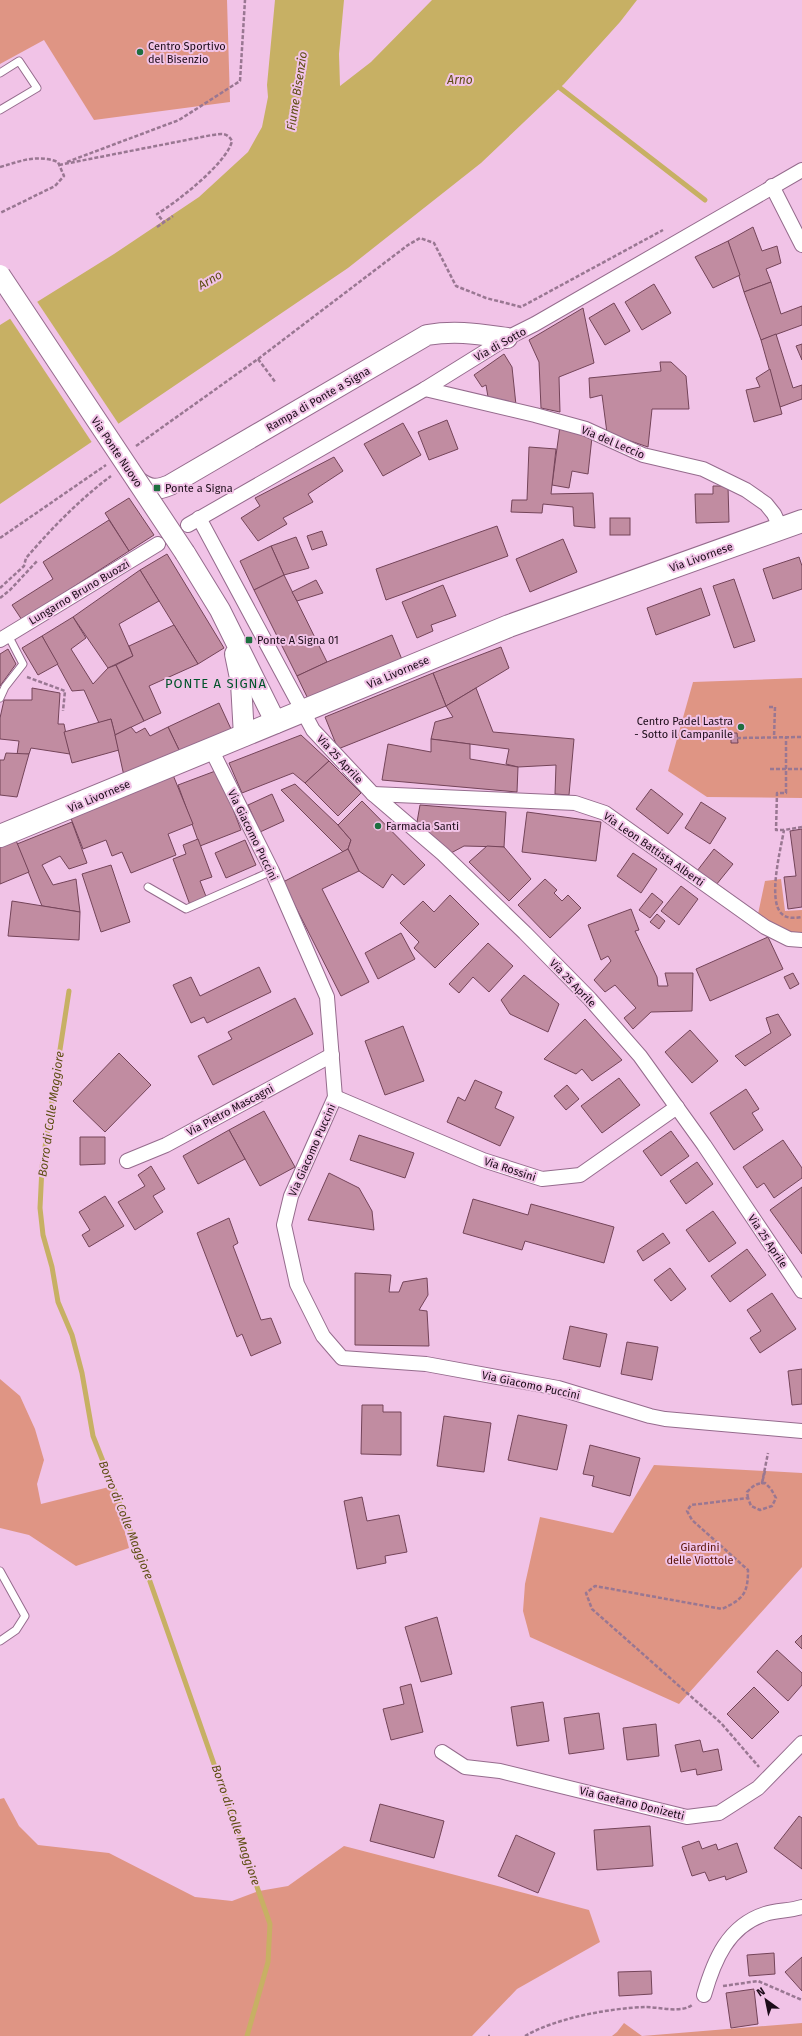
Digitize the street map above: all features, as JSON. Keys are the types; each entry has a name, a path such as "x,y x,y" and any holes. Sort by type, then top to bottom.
{"main road":[{"name":"Via Ponte Nuovo","path":"0,276 199,573 231,631 276,723"},
{"name":"Rampa di Ponte a Signa","path":"138,482 147,489 153,490 170,485 428,335 448,331 471,332 507,338"},
{"name":"Via Livornese","path":"0,836 509,626 802,521"},
{"name":"Via Ponte Nuovo","path":"231,631 241,683 244,736"}],"street":[{"name":"Via di Sotto","path":"193,522 425,389 507,338 536,324 802,170"},
{"path":"772,186 802,244"},
{"name":"Via del Leccio","path":"425,389 535,415 586,429 643,456 703,469 746,490 766,504 774,514 781,529"},
{"name":"Via 25 Aprile","path":"193,522 313,730 372,794 443,854 590,999 640,1056 677,1107 802,1291"},
{"name":"Lungarno Bruno Buozzi","path":"4,637 158,544"},
{"name":"Via Giacomo Puccini","path":"211,749 272,871 327,997 335,1097 291,1196 284,1225 297,1284 323,1336 342,1358 426,1364 550,1387 650,1416 802,1431"},
{"name":"Via Leon Battista Alberti","path":"372,794 575,803 605,813 765,927 789,939 802,940"},
{"name":"Via Pietro Mascagni","path":"127,1161 166,1145 332,1055"},
{"name":"Via Rossini","path":"335,1097 483,1160 542,1179 580,1175 677,1107"},
{"name":"Via Gaetano Donizetti","path":"442,1752 465,1767 500,1771 687,1817 720,1813 758,1788 802,1743"},
{"path":"704,1995 710,1976 723,1946 738,1928 765,1914 802,1906"}],"lane":[{"path":"0,73 19,61 37,88 0,110"},
{"path":"0,698 23,664 4,637"},
{"path":"148,887 186,909 272,871"},
{"path":"0,1571 25,1616 16,1630 0,1641"}],"path":[{"path":"59,165 179,120 240,81 245,0"},
{"path":"59,165 212,135 224,134 229,136 232,141 230,148 206,175 183,196 158,214 164,222"},
{"path":"0,167 26,159 47,157 58,162 64,176 55,186 0,213"},
{"path":"157,227 173,216"},
{"path":"129,449 258,359 408,245 420,238 434,242 456,286 486,298 521,307 666,229"},
{"path":"258,359 276,384"},
{"path":"136,445 139,449"},
{"path":"0,538 110,462"},
{"path":"0,588 24,566 26,558 62,519 83,498 116,472"},
{"path":"0,598 38,560"},
{"path":"16,673 65,691 63,711"},
{"path":"769,707 775,707 774,738"},
{"path":"786,737 786,793 777,793 775,821 776,830 802,827"},
{"path":"737,738 802,737"},
{"path":"770,768 802,769"},
{"path":"784,830 775,899 778,911 783,915 790,918 802,917"},
{"path":"762,1483 768,1453"},
{"path":"762,1483 765,1471"},
{"path":"762,1483 771,1489 776,1498 772,1506 760,1510 751,1506 748,1498 747,1492 756,1484 762,1483"},
{"path":"748,1498 691,1504 687,1511 692,1520 748,1570 748,1587 738,1602 722,1609 595,1586 586,1593 592,1609 721,1723 769,1778"},
{"path":"525,2036 542,2026 614,2009 690,2007 704,1995 725,1985 758,1981 802,2000"}],"green space":[{"name":"Centro Sportivo del Bisenzio","path":"0,0 227,0 230,102 94,120 44,40 0,64"},
{"name":"Centro Padel Lastra - Sotto il Campanile","path":"802,678 802,798 707,797 668,771 693,682"},
{"path":"781,879 785,911 802,910 802,934 788,933 758,914 765,881"},
{"path":"0,1379 20,1396 35,1429 44,1460 37,1484 41,1504 113,1486 129,1548 76,1566 29,1535 0,1528"},
{"name":"Giardini delle Viottole","path":"654,1465 802,1473 802,1567 679,1704 530,1637 523,1611 525,1584 540,1517 613,1533"},
{"path":"4,1798 19,1826 38,1845 109,1853 195,1897 232,1901 259,1891 288,1886 344,1846 589,1910 600,1942 517,1989 472,2036 0,2036 0,1799"},
{"path":"624,2023 642,2036 612,2036"},
{"path":"802,2023 802,2036 642,2036"}],"water":[{"name":"Arno","path":"275,0 344,0 339,54 340,86 371,62 432,0 637,0 620,22 564,84 481,163 348,268 0,504 0,325 114,254 199,197 248,152 262,127 268,97 267,85"}],"pier":[{"path":"36,300 120,426 93,444 9,317"}],"building":[{"path":"753,227 762,251 777,246 781,263 766,269 771,282 744,292 728,241"},
{"path":"728,241 740,275 713,288 695,257"},
{"path":"771,282 781,314 802,306 802,325 761,340 744,292"},
{"path":"654,284 671,313 642,330 625,302"},
{"path":"614,303 630,331 605,345 589,318"},
{"path":"583,308 594,363 559,377 560,412 541,408 539,362 529,340"},
{"path":"776,334 793,388 802,385 802,399 780,407 761,340"},
{"path":"802,344 802,360 796,346"},
{"path":"504,354 512,367 516,405 489,403 486,385 482,387 474,375"},
{"path":"660,362 671,362 686,376 689,409 652,409 648,447 607,433 602,395 590,398 589,378 661,371"},
{"path":"770,369 782,414 754,422 746,390 760,387 756,378"},
{"path":"447,420 458,449 429,460 418,432"},
{"path":"403,423 421,455 383,476 364,444"},
{"path":"560,426 592,437 588,474 572,471 569,488 552,485"},
{"path":"529,447 556,449 551,494 593,493 595,528 574,526 573,507 543,504 542,513 511,512 512,500 527,500"},
{"path":"334,457 343,471 308,494 313,502 283,518 287,524 258,541 241,518 260,506 255,498"},
{"path":"713,486 728,486 729,522 696,523 695,494 713,494"},
{"path":"129,498 154,535 129,551 105,513"},
{"path":"610,518 630,518 630,535 610,535"},
{"path":"109,520 129,551 22,620 12,605 53,579 43,562"},
{"path":"497,526 508,556 386,600 376,569"},
{"path":"322,531 327,545 312,550 307,536"},
{"path":"296,537 309,568 284,575 271,546"},
{"path":"563,539 577,572 530,592 516,559"},
{"path":"271,546 284,575 254,590 240,561"},
{"path":"167,554 224,648 198,664 140,570"},
{"path":"799,557 802,566 802,589 773,599 763,569"},
{"path":"140,570 159,601 119,624 133,656 108,668 73,617"},
{"path":"284,575 327,662 297,676 254,590"},
{"path":"734,579 755,641 734,648 713,586"},
{"path":"316,580 323,593 297,601 292,592"},
{"path":"443,585 456,616 431,625 433,631 417,638 402,602"},
{"path":"701,588 710,615 656,635 647,608"},
{"path":"73,617 86,638 71,649 93,684 108,668 116,665 144,721 115,735 111,719 99,723 84,690 72,691 42,636"},
{"path":"174,625 198,664 149,686 161,713 144,721 116,665 133,656 129,646"},
{"path":"392,635 403,662 310,703 297,676"},
{"path":"42,636 58,664 38,675 22,648"},
{"path":"501,647 509,668 446,706 433,673"},
{"path":"8,649 16,664 0,686 0,654"},
{"path":"433,673 446,706 338,749 325,717"},
{"path":"32,688 60,693 58,724 64,724 70,754 31,748 29,754 17,755 19,741 0,739 0,718 4,700 32,700"},
{"path":"476,688 493,732 574,739 569,795 555,794 556,765 518,767 506,764 509,749 431,739 435,722 453,717 446,706"},
{"path":"219,703 231,729 180,752 168,727"},
{"path":"111,719 119,750 72,763 64,732"},
{"path":"131,727 136,733 145,728 150,736 168,727 180,752 124,776 115,735"},
{"path":"731,733 737,733 738,743 731,743"},
{"path":"301,735 329,761 305,783 293,773 242,793 229,763"},
{"path":"431,739 470,744 470,759 518,767 517,792 382,780 388,744 431,752"},
{"path":"6,753 29,754 17,797 0,795 0,760 4,760"},
{"path":"329,761 361,793 338,816 305,783"},
{"path":"218,770 241,830 200,846 178,785"},
{"path":"173,775 193,824 168,834 176,855 131,873 122,852 112,856 106,840 83,849 70,816"},
{"path":"295,784 338,825 351,840 348,849 343,852 281,790"},
{"path":"651,789 683,814 668,834 636,809"},
{"path":"272,794 284,821 260,832 248,805"},
{"path":"362,801 425,865 404,885 392,874 383,888 359,871 348,849 351,840 338,825"},
{"path":"701,802 726,818 710,844 685,828"},
{"path":"420,805 506,812 504,847 464,846 451,853 417,822"},
{"path":"527,812 601,822 596,861 522,852"},
{"path":"72,822 87,863 69,869 60,856 42,865 53,885 76,879 80,912 42,906 17,844"},
{"path":"802,829 802,907 788,909 784,877 796,876 790,831"},
{"path":"15,838 29,872 0,884 0,845"},
{"path":"198,839 212,877 200,881 207,899 190,905 173,859 186,854 183,845"},
{"path":"245,840 256,865 226,878 215,853"},
{"path":"487,846 504,847 531,879 509,901 469,862"},
{"path":"348,849 359,871 322,889 369,982 341,996 283,882"},
{"path":"714,849 733,864 716,885 697,871"},
{"path":"633,853 657,869 641,893 617,876"},
{"path":"111,865 130,922 101,932 82,874"},
{"path":"545,879 557,890 554,893 562,901 568,895 581,908 550,938 518,905"},
{"path":"681,886 698,899 679,925 661,911"},
{"path":"652,893 663,902 650,918 639,910"},
{"path":"450,895 479,924 435,968 414,948 419,942 400,923 423,901 434,912"},
{"path":"12,901 80,912 79,940 8,936"},
{"path":"631,909 639,930 635,931 657,977 658,986 668,986 665,973 693,973 692,1011 651,1012 633,1029 624,1018 636,1008 615,985 605,992 594,980 611,961 608,956 601,960 588,925"},
{"path":"657,914 665,921 659,929 650,922"},
{"path":"401,933 415,959 378,979 365,953"},
{"path":"768,937 783,969 710,1001 696,969"},
{"path":"488,943 513,966 489,992 473,977 459,993 449,984"},
{"path":"259,967 271,992 207,1023 204,1017 191,1023 173,985 191,977 200,996"},
{"path":"793,973 799,984 790,989 784,977"},
{"path":"524,975 559,1004 548,1032 510,1014 501,1000"},
{"path":"295,998 313,1034 213,1085 198,1056 232,1039 228,1032"},
{"path":"778,1014 791,1035 745,1066 735,1056 771,1033 766,1018"},
{"path":"585,1019 622,1060 592,1081 582,1069 576,1074 544,1059"},
{"path":"403,1026 424,1081 385,1095 365,1041"},
{"path":"690,1030 718,1061 692,1083 665,1052"},
{"path":"119,1053 151,1085 105,1132 73,1101"},
{"path":"619,1078 640,1105 602,1133 581,1106"},
{"path":"475,1080 502,1092 495,1108 514,1117 500,1146 447,1122 458,1097 465,1101"},
{"path":"567,1085 579,1099 566,1110 554,1096"},
{"path":"746,1089 759,1109 752,1113 763,1130 734,1150 710,1113"},
{"path":"264,1111 295,1167 260,1186 229,1130"},
{"path":"229,1130 245,1159 198,1184 183,1156"},
{"path":"671,1131 689,1156 661,1176 643,1151"},
{"path":"359,1135 414,1153 405,1178 350,1160"},
{"path":"80,1137 105,1137 105,1164 80,1165"},
{"path":"783,1140 802,1168 802,1178 774,1198 764,1183 757,1188 743,1167"},
{"path":"697,1162 713,1184 686,1204 670,1181"},
{"path":"151,1166 165,1189 153,1196 163,1212 135,1230 118,1202 145,1186 138,1175"},
{"path":"329,1173 359,1188 372,1211 374,1230 308,1220"},
{"path":"802,1187 802,1254 770,1210"},
{"path":"105,1196 124,1226 89,1247 82,1235 90,1230 79,1212"},
{"path":"473,1199 528,1215 531,1204 614,1227 604,1263 525,1241 522,1250 463,1233"},
{"path":"713,1211 736,1243 709,1262 686,1230"},
{"path":"229,1218 238,1243 233,1246 261,1320 271,1318 281,1343 251,1356 242,1334 237,1337 197,1233"},
{"path":"663,1233 670,1243 643,1261 637,1251"},
{"path":"747,1249 766,1275 730,1302 711,1276"},
{"path":"670,1268 686,1289 671,1301 654,1280"},
{"path":"355,1273 391,1275 389,1292 399,1292 403,1282 427,1278 428,1295 419,1310 427,1311 429,1346 355,1345"},
{"path":"772,1293 796,1329 760,1353 750,1338 761,1331 747,1310"},
{"path":"570,1326 607,1334 600,1367 563,1359"},
{"path":"627,1342 658,1347 652,1380 621,1374"},
{"path":"802,1369 802,1404 792,1405 788,1371"},
{"path":"362,1405 383,1405 383,1412 401,1412 401,1455 361,1454"},
{"path":"518,1415 567,1425 557,1470 508,1460"},
{"path":"444,1416 491,1423 484,1472 437,1466"},
{"path":"590,1445 640,1458 630,1496 592,1486 594,1476 583,1474"},
{"path":"362,1497 367,1521 399,1515 407,1552 385,1556 386,1563 357,1569 344,1501"},
{"path":"437,1617 452,1674 421,1682 405,1627"},
{"path":"802,1635 802,1649 795,1642"},
{"path":"777,1650 802,1673 802,1685 788,1701 757,1672"},
{"path":"411,1684 423,1732 391,1740 383,1709 404,1704 400,1687"},
{"path":"754,1687 779,1712 752,1739 727,1714"},
{"path":"543,1702 549,1741 517,1746 511,1707"},
{"path":"599,1713 604,1749 569,1754 564,1718"},
{"path":"656,1724 659,1756 627,1760 623,1728"},
{"path":"700,1740 703,1752 718,1749 722,1770 697,1775 696,1769 681,1772 675,1745"},
{"path":"380,1804 444,1821 434,1858 370,1841"},
{"path":"799,1816 802,1818 802,1869 774,1848"},
{"path":"650,1826 653,1866 597,1870 594,1830"},
{"path":"516,1835 555,1853 538,1893 498,1876"},
{"path":"699,1841 702,1849 716,1844 718,1850 737,1843 747,1872 726,1880 725,1876 709,1881 705,1872 692,1876 682,1847"},
{"path":"774,1953 775,1974 749,1976 747,1955"},
{"path":"802,1957 802,1991 785,1972"},
{"path":"651,1971 652,1994 619,1996 618,1972"},
{"path":"754,1989 758,2024 731,2028 726,1993"}],"waterway":[{"path":"555,84 705,200"},
{"name":"Borro di Colle Maggiore","path":"69,991 42,1167 40,1208 43,1235 52,1267 58,1302 72,1335 82,1373 93,1436 146,1570 270,1924 268,1962 247,2036"}],"place":[{"name":"Centro Sportivo del Bisenzio","path":"140,52"},
{"name":"Ponte a Signa","path":"157,488"},
{"name":"Ponte A Signa 01","path":"249,640"},
{"name":"Centro Padel Lastra - Sotto il Campanile","path":"741,727"},
{"name":"Farmacia Santi","path":"378,826"}],"district":[{"name":"PONTE A SIGNA","path":"216,683"}],"water label":[{"name":"Fiume Bisenzio","path":"297,91"}]}
